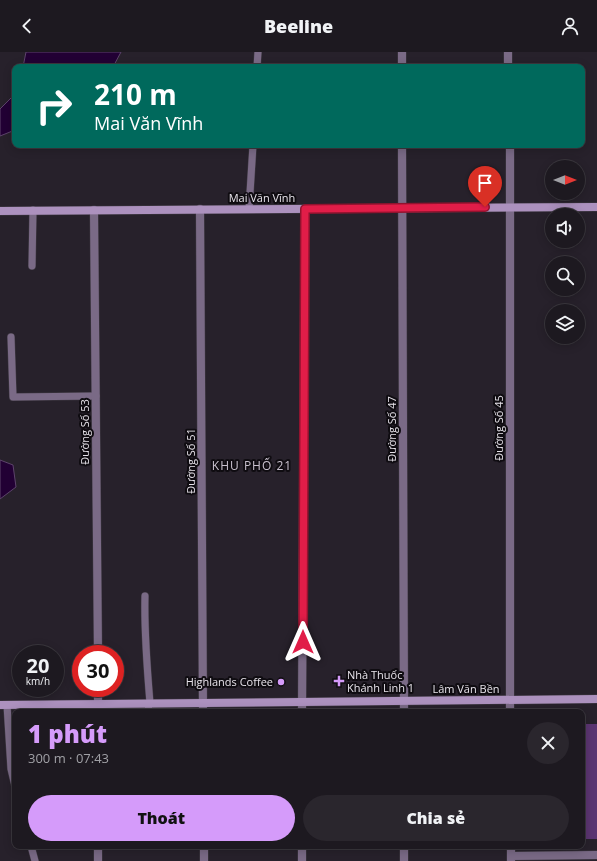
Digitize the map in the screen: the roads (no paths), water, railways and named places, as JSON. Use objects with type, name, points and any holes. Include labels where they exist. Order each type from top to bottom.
[{"type":"street","points":[[402,52],[402,64]]},
{"type":"street","points":[[508,52],[508,64]]},
{"type":"street","name":"Đường Số 47","points":[[402,148],[404,709]]},
{"type":"street","name":"Đường Số 45","points":[[510,148],[510,709]]},
{"type":"street","name":"Mai Văn Vĩnh","points":[[0,211],[597,207]]},
{"type":"street","name":"Đường Số 51","points":[[200,209],[203,709]]},
{"type":"street","points":[[302,709],[305,209]]},
{"type":"street","name":"Đường Số 53","points":[[94,210],[98,645]]},
{"type":"street","points":[[98,697],[98,708]]},
{"type":"street","name":"Lâm Văn Bền","points":[[4,705],[98,708],[149,703],[597,699]]},
{"type":"street","points":[[98,849],[98,861]]},
{"type":"street","points":[[204,849],[204,861]]},
{"type":"street","points":[[302,849],[302,861]]},
{"type":"street","points":[[404,849],[404,861]]},
{"type":"street","points":[[511,858],[597,855]]},
{"type":"lane","points":[[257,64],[258,52]]},
{"type":"lane","points":[[249,209],[253,148]]},
{"type":"lane","points":[[32,210],[32,266]]},
{"type":"lane","points":[[10,337],[13,397],[96,396]]},
{"type":"lane","points":[[145,596],[144,621],[147,637],[145,649],[148,709]]},
{"type":"lane","points":[[4,705],[10,769],[12,776]]},
{"type":"lane","points":[[32,849],[35,861]]},
{"type":"place","name":"Nhà Thuốc Khánh Linh 1","points":[[339,681]]},
{"type":"place","name":"Highlands Coffee","points":[[281,682]]},
{"type":"district","name":"KHU PHỐ 21","points":[[252,466]]}]
